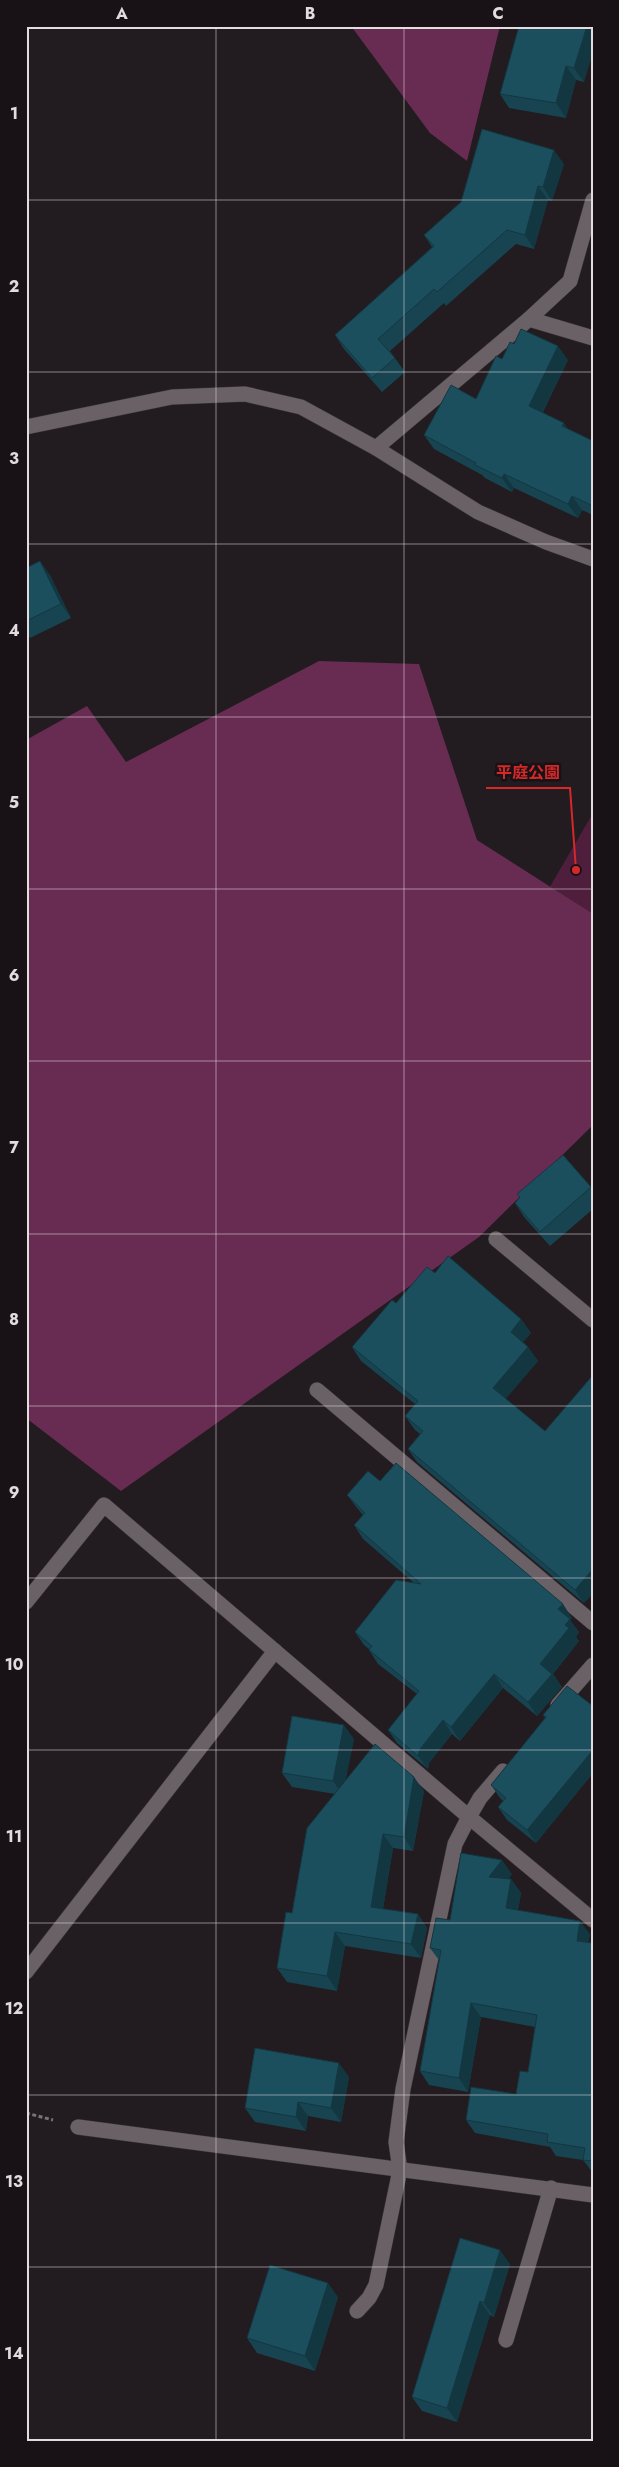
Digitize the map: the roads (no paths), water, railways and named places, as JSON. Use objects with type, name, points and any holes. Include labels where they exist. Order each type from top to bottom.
[{"type":"street","points":[[376,448],[529,320],[570,281],[593,200]]},
{"type":"street","points":[[529,320],[593,338]]},
{"type":"street","points":[[26,427],[172,398],[245,394],[301,407],[376,448],[478,512],[546,542],[593,559]]},
{"type":"street","points":[[496,1239],[593,1320]]},
{"type":"street","points":[[317,1390],[593,1623]]},
{"type":"street","points":[[26,1602],[104,1505],[469,1817],[593,1920]]},
{"type":"street","points":[[26,1972],[275,1651]]},
{"type":"street","points":[[549,1717],[593,1665]]},
{"type":"street","points":[[357,2310],[369,2298],[376,2285],[400,2170],[396,2142],[403,2089],[455,1844],[480,1798],[511,1761]]},
{"type":"street","points":[[78,2127],[593,2195]]},
{"type":"street","points":[[506,2340],[551,2188]]},
{"type":"place","name":"平庭公園","points":[[576,870]]}]
